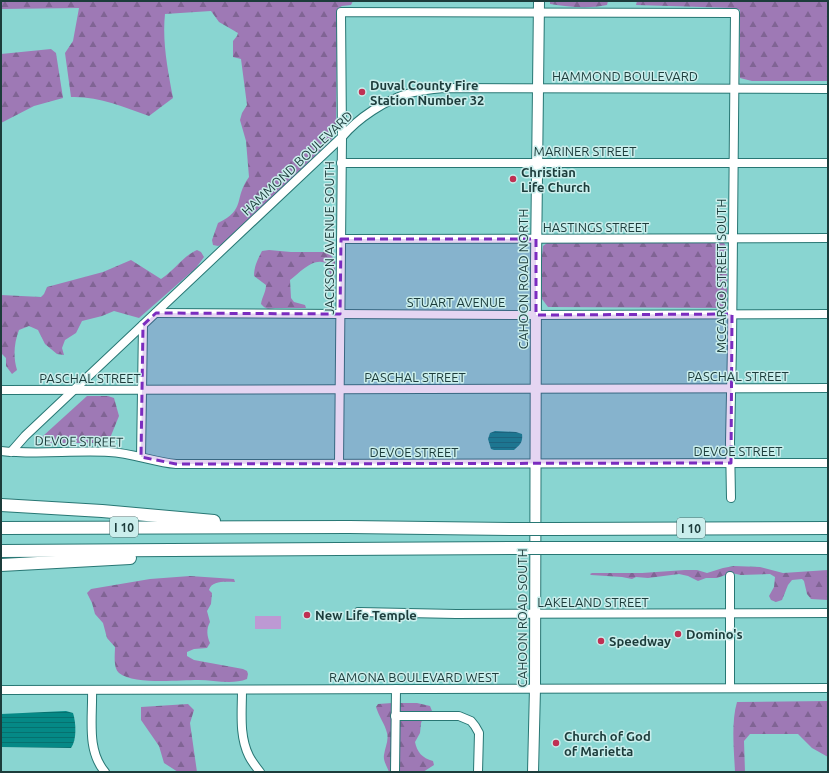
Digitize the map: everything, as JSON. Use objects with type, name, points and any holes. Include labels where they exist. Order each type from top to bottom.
[{"type":"highway","points":[[1,505],[208,520],[246,527]]},
{"type":"highway","name":"I 10","points":[[1,528],[828,528]]},
{"type":"highway","name":"I 10","points":[[1,551],[828,548]]},
{"type":"highway","points":[[1,565],[105,560],[237,550]]},
{"type":"main road","name":"CAHOON ROAD NORTH","points":[[536,389],[539,1]]},
{"type":"main road","points":[[536,389],[536,464]]},
{"type":"main road","name":"CAHOON ROAD SOUTH","points":[[533,772],[536,464]]},
{"type":"street","name":"JACKSON AVENUE SOUTH","points":[[339,464],[342,137],[341,12],[539,13]]},
{"type":"street","name":"MCCARGO STREET SOUTH","points":[[539,13],[735,13],[731,498]]},
{"type":"street","name":"HAMMOND BOULEVARD","points":[[11,452],[25,436],[350,128],[373,111],[401,96],[444,88],[828,88]]},
{"type":"street","name":"MARINER STREET","points":[[341,163],[828,163]]},
{"type":"street","name":"HASTINGS STREET","points":[[341,239],[828,238]]},
{"type":"street","name":"STUART AVENUE","points":[[156,313],[828,314]]},
{"type":"street","points":[[142,457],[143,325]]},
{"type":"street","name":"PASCHAL STREET","points":[[1,390],[828,388]]},
{"type":"street","name":"DEVOE STREET","points":[[1,451],[111,452],[130,454],[176,464],[828,463]]},
{"type":"street","points":[[730,576],[730,688]]},
{"type":"street","name":"LAKELAND STREET","points":[[358,612],[456,614],[828,614]]},
{"type":"street","name":"RAMONA BOULEVARD WEST","points":[[1,690],[828,688]]},
{"type":"street","points":[[395,772],[396,689]]},
{"type":"street","points":[[92,690],[92,741],[96,758],[105,772]]},
{"type":"street","points":[[242,690],[242,734],[250,758],[260,772]]},
{"type":"street","points":[[395,716],[459,716],[471,721],[479,733],[478,772]]},
{"type":"highlighted area","points":[[341,239],[536,239],[536,315],[732,314],[731,463],[176,464],[141,457],[143,325],[156,313],[340,314]]},
{"type":"green space","points":[[1,1],[353,1],[351,5],[342,6],[337,9],[336,130],[333,138],[226,243],[218,246],[213,245],[212,240],[218,223],[233,213],[244,185],[249,177],[246,141],[240,120],[247,105],[241,59],[233,57],[233,41],[238,33],[219,22],[211,11],[165,14],[164,35],[167,67],[173,98],[149,116],[101,100],[71,97],[65,53],[73,41],[79,8],[1,9]]},
{"type":"green space","points":[[550,1],[608,1],[607,5],[571,7],[550,4]]},
{"type":"green space","points":[[637,1],[828,1],[828,81],[752,81],[740,78],[740,10],[734,8],[636,5]]},
{"type":"green space","points":[[51,49],[56,53],[63,98],[34,106],[1,123],[1,54]]},
{"type":"green space","points":[[547,243],[724,243],[727,248],[727,303],[722,308],[548,307],[542,299],[542,255],[543,246]]},
{"type":"green space","points":[[197,250],[201,252],[204,257],[196,268],[139,318],[114,311],[82,321],[76,333],[65,340],[62,348],[64,355],[57,354],[45,344],[38,330],[29,326],[19,330],[17,335],[15,355],[17,370],[12,374],[6,366],[6,358],[1,353],[1,295],[41,297],[47,287],[103,272],[131,260],[161,279],[187,256]]},
{"type":"green space","points":[[269,250],[291,252],[329,252],[335,261],[335,276],[331,276],[329,265],[324,262],[309,265],[290,280],[291,298],[294,302],[305,305],[306,308],[268,309],[261,304],[266,285],[254,276],[254,272],[255,266],[262,251]]},
{"type":"green space","points":[[87,396],[108,396],[114,398],[119,416],[108,443],[46,443],[42,441],[43,436]]},
{"type":"green space","points":[[734,566],[760,567],[783,573],[828,570],[828,600],[811,599],[807,594],[804,581],[802,579],[792,580],[788,585],[782,600],[776,602],[771,600],[769,596],[774,587],[775,577],[770,574],[741,575],[731,573],[717,578],[706,578],[698,581],[688,576],[679,574],[648,578],[636,577],[632,579],[590,574],[685,570],[697,570],[707,573]]},
{"type":"green space","points":[[190,576],[234,579],[235,582],[216,583],[209,590],[212,593],[211,604],[207,611],[210,622],[207,632],[210,643],[207,648],[194,649],[187,652],[187,656],[194,660],[243,669],[247,671],[247,679],[235,682],[146,680],[126,677],[119,673],[115,664],[115,647],[107,638],[103,623],[95,614],[87,593],[91,589],[150,579]]},
{"type":"green space","points":[[828,701],[828,757],[812,748],[798,734],[750,734],[744,741],[745,772],[735,772],[733,727],[737,702]]},
{"type":"green space","points":[[417,703],[430,706],[432,711],[425,713],[421,723],[420,733],[415,742],[417,749],[421,754],[433,761],[434,765],[423,772],[389,772],[384,757],[387,733],[376,707],[378,704]]},
{"type":"green space","points":[[188,704],[194,710],[190,723],[197,772],[178,772],[164,763],[159,746],[141,720],[141,707]]},
{"type":"shaded area","points":[[255,616],[281,616],[281,629],[255,629]]},
{"type":"water","points":[[495,431],[516,432],[522,434],[521,441],[514,450],[491,449],[488,439],[490,433]]},
{"type":"water","points":[[66,711],[73,713],[75,721],[75,736],[71,748],[1,747],[1,714]]},
{"type":"place","name":"Duval County Fire Station Number 32","points":[[362,92]]},
{"type":"place","name":"Christian Life Church","points":[[513,179]]},
{"type":"place","name":"New Life Temple","points":[[307,615]]},
{"type":"place","name":"Domino's","points":[[678,634]]},
{"type":"place","name":"Speedway","points":[[601,641]]},
{"type":"place","name":"Church of God of Marietta","points":[[556,743]]}]
